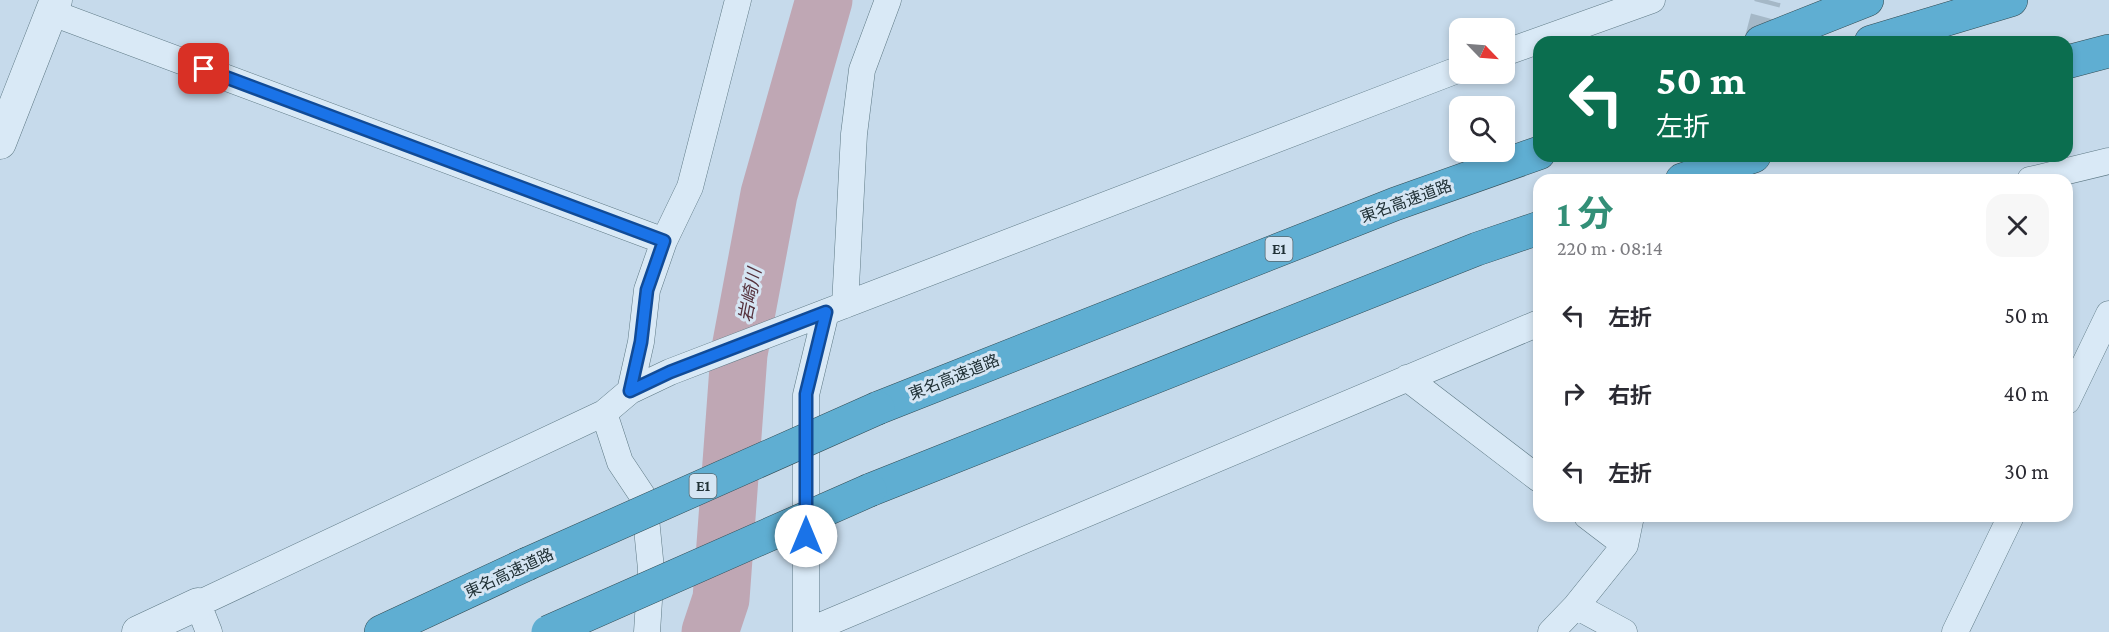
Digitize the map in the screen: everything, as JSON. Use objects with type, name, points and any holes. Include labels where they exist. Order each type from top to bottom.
[{"type":"highway","points":[[1776,36],[1867,0]]},
{"type":"highway","points":[[1890,36],[2011,0]]},
{"type":"highway","points":[[2073,60],[2109,51]]},
{"type":"highway","points":[[2073,71],[2109,65]]},
{"type":"highway","points":[[1515,141],[1533,133]]},
{"type":"highway","name":"東名高速道路","points":[[381,632],[527,564],[878,408],[1395,204],[1533,155]]},
{"type":"highway","points":[[1022,350],[1462,162]]},
{"type":"highway","points":[[1700,174],[1736,162]]},
{"type":"highway","points":[[548,632],[870,490],[1477,249],[1533,230]]},
{"type":"street","points":[[630,391],[641,342],[647,290],[664,241],[690,187],[738,0]]},
{"type":"street","points":[[888,0],[862,70],[826,313],[806,394],[806,632],[1533,326]]},
{"type":"street","points":[[1551,36],[1652,0]]},
{"type":"street","points":[[0,143],[53,6],[664,241]]},
{"type":"street","points":[[1515,49],[1533,43]]},
{"type":"street","points":[[138,632],[204,618],[604,413],[630,391],[670,372],[1449,73]]},
{"type":"street","points":[[2055,174],[2109,161]]},
{"type":"street","points":[[2073,389],[2109,314]]},
{"type":"street","points":[[1407,378],[1533,474]]},
{"type":"street","points":[[604,413],[620,462],[644,498],[651,569],[647,632]]},
{"type":"street","points":[[1595,522],[1625,545]]},
{"type":"street","points":[[1551,632],[1576,606],[1625,545],[1630,522]]},
{"type":"street","points":[[1955,632],[2008,522]]},
{"type":"street","points":[[1576,606],[1624,632]]},
{"type":"waterway","name":"岩崎川","points":[[710,632],[721,599],[739,354],[769,194],[824,0]]},
{"type":"tunnel","points":[[1759,36],[1768,0]]},
{"type":"route","points":[[204,69],[664,241],[647,290],[641,342],[630,391],[670,372],[806,322],[826,312],[806,394],[806,536]]}]
